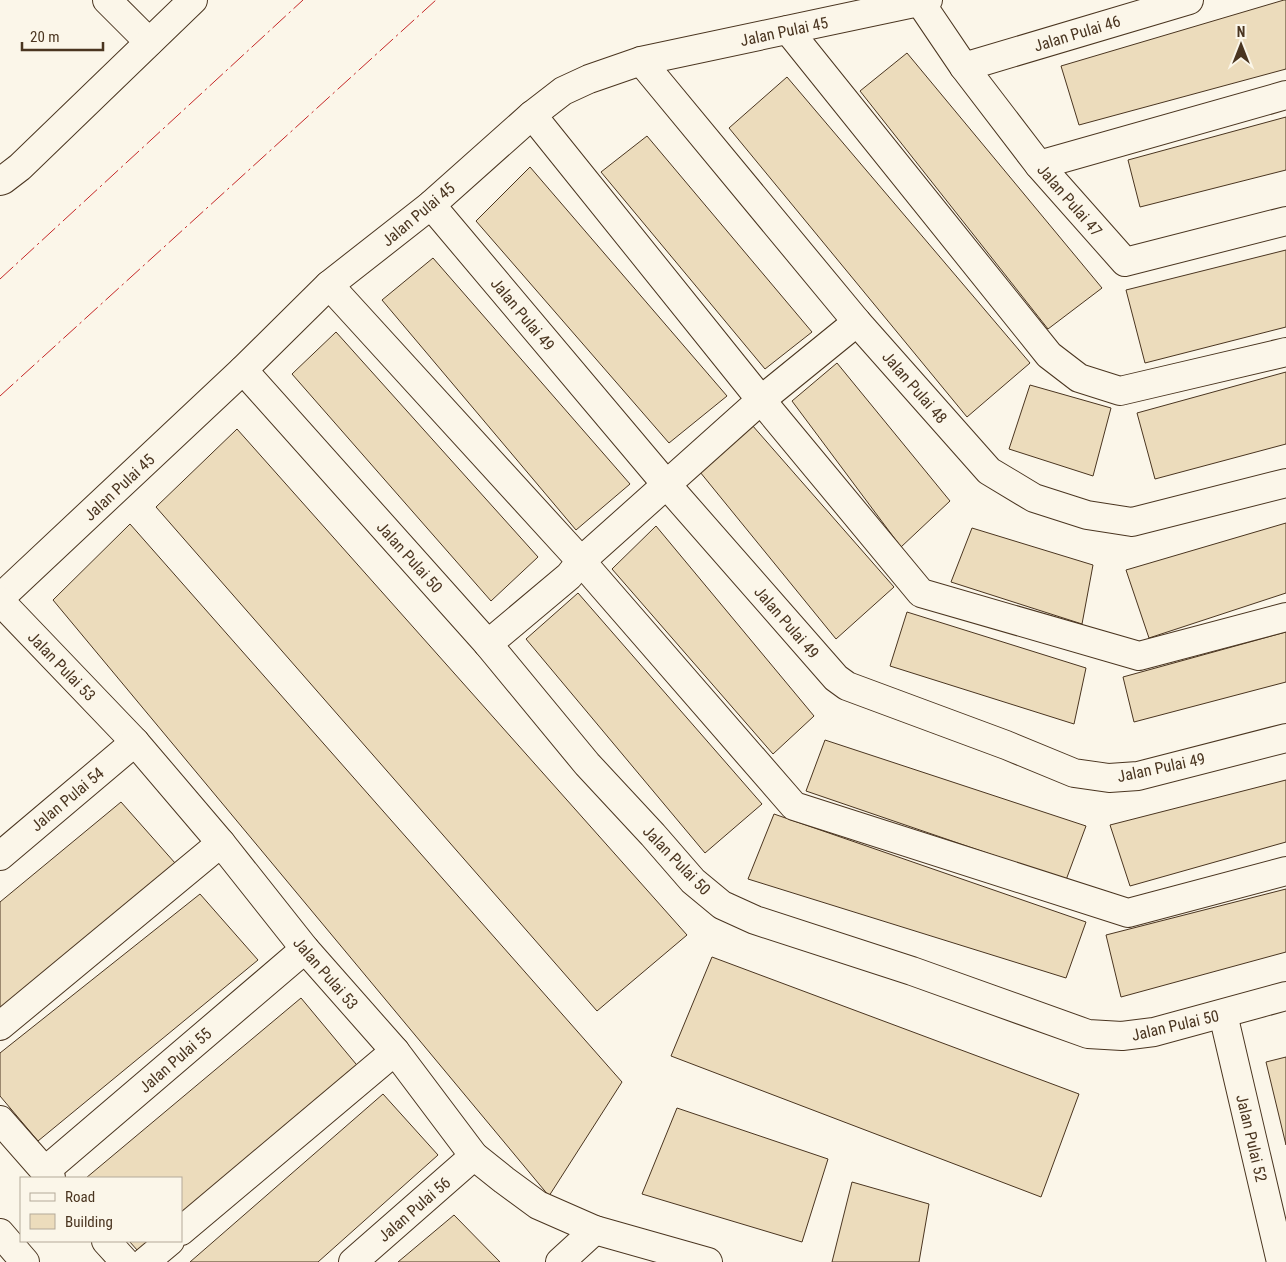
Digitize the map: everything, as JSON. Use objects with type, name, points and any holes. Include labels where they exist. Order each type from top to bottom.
[{"type":"street","points":[[107,0],[149,42]]},
{"type":"street","points":[[0,180],[3,180],[20,167],[193,0]]},
{"type":"street","name":"Jalan Pulai 46","points":[[964,67],[1189,0]]},
{"type":"street","name":"Jalan Pulai 47","points":[[924,1],[964,67],[1039,165],[1125,262],[1286,221]]},
{"type":"street","name":"Jalan Pulai 45","points":[[0,599],[243,370],[329,285],[431,205],[532,115],[563,91],[589,79],[641,62],[788,30],[883,5],[924,1]]},
{"type":"street","points":[[788,30],[1049,355],[1079,378],[1120,391],[1286,352]]},
{"type":"street","name":"Jalan Pulai 48","points":[[641,62],[857,322],[989,471],[1034,498],[1087,515],[1132,522],[1286,483]]},
{"type":"street","points":[[1039,165],[1286,95]]},
{"type":"street","points":[[532,115],[761,400],[921,593],[1139,656],[1286,617]]},
{"type":"street","name":"Jalan Pulai 49","points":[[431,205],[666,484],[836,678],[847,686],[1074,772],[1109,778],[1138,776],[1286,738]]},
{"type":"street","points":[[329,285],[581,561],[794,806],[1128,913],[1286,871]]},
{"type":"street","points":[[488,644],[569,576],[581,561],[761,400],[857,322]]},
{"type":"street","name":"Jalan Pulai 50","points":[[243,370],[488,644],[587,764],[693,881],[722,905],[755,920],[912,971],[1088,1034],[1122,1036],[1154,1032],[1286,996]]},
{"type":"street","name":"Jalan Pulai 53","points":[[0,599],[135,742],[221,844],[305,949],[395,1051],[474,1156],[538,1205],[595,1230],[708,1262]]},
{"type":"street","name":"Jalan Pulai 54","points":[[0,856],[135,742]]},
{"type":"street","points":[[0,1026],[221,844]]},
{"type":"street","name":"Jalan Pulai 55","points":[[48,1175],[305,949]]},
{"type":"street","name":"Jalan Pulai 52","points":[[1223,1014],[1281,1262]]},
{"type":"street","points":[[182,1230],[395,1051]]},
{"type":"street","points":[[0,1120],[48,1175]]},
{"type":"street","name":"Jalan Pulai 56","points":[[353,1262],[474,1156]]},
{"type":"street","points":[[560,1262],[595,1230]]},
{"type":"street","points":[[0,1234],[25,1262]]},
{"type":"street","points":[[107,1242],[125,1262]]},
{"type":"street","points":[[145,1262],[169,1242]]},
{"type":"building","points":[[1286,0],[1286,69],[1079,125],[1061,66]]},
{"type":"building","points":[[907,53],[1102,288],[1048,329],[860,91]]},
{"type":"building","points":[[787,77],[1030,363],[967,417],[729,128]]},
{"type":"building","points":[[1286,117],[1286,170],[1140,207],[1128,160]]},
{"type":"building","points":[[647,136],[812,332],[765,369],[601,172]]},
{"type":"building","points":[[530,167],[727,396],[669,443],[476,221]]},
{"type":"building","points":[[1286,250],[1286,327],[1145,363],[1126,290]]},
{"type":"building","points":[[433,258],[630,484],[576,530],[382,300]]},
{"type":"building","points":[[336,332],[538,557],[491,601],[292,374]]},
{"type":"building","points":[[837,363],[950,501],[901,547],[792,401]]},
{"type":"building","points":[[1286,372],[1286,444],[1155,479],[1137,413]]},
{"type":"building","points":[[1030,385],[1111,408],[1093,476],[1009,449]]},
{"type":"building","points":[[752,425],[894,587],[836,639],[700,472]]},
{"type":"building","points":[[237,429],[687,935],[597,1011],[156,507]]},
{"type":"building","points":[[1286,523],[1286,593],[1149,638],[1126,570]]},
{"type":"building","points":[[130,524],[622,1082],[549,1196],[53,600]]},
{"type":"building","points":[[656,526],[814,716],[773,754],[612,569]]},
{"type":"building","points":[[972,528],[1093,565],[1082,624],[951,582]]},
{"type":"building","points":[[578,593],[762,804],[705,853],[526,639]]},
{"type":"building","points":[[907,612],[1086,668],[1074,724],[890,666]]},
{"type":"building","points":[[1286,632],[1286,682],[1134,722],[1123,677]]},
{"type":"building","points":[[825,740],[1086,826],[1066,880],[806,791]]},
{"type":"building","points":[[1286,780],[1286,842],[1130,886],[1110,825]]},
{"type":"building","points":[[121,802],[175,863],[0,1010],[0,902]]},
{"type":"building","points":[[774,814],[1086,922],[1066,978],[748,879]]},
{"type":"building","points":[[1286,889],[1286,952],[1121,997],[1106,935]]},
{"type":"building","points":[[200,894],[258,960],[38,1141],[0,1096],[0,1053]]},
{"type":"building","points":[[712,957],[1079,1094],[1041,1197],[671,1056]]},
{"type":"building","points":[[301,998],[361,1070],[182,1214],[182,1177],[87,1177]]},
{"type":"building","points":[[1286,1057],[1286,1145],[1266,1062]]},
{"type":"building","points":[[383,1094],[438,1155],[318,1262],[190,1262]]},
{"type":"building","points":[[677,1108],[828,1159],[802,1242],[642,1194]]},
{"type":"building","points":[[852,1182],[929,1204],[919,1262],[832,1262]]},
{"type":"building","points":[[454,1215],[500,1262],[398,1262]]},
{"type":"building","points":[[130,1242],[149,1242],[138,1251]]},
{"type":"power","points":[[0,279],[303,0]]},
{"type":"power","points":[[0,396],[436,0]]}]
